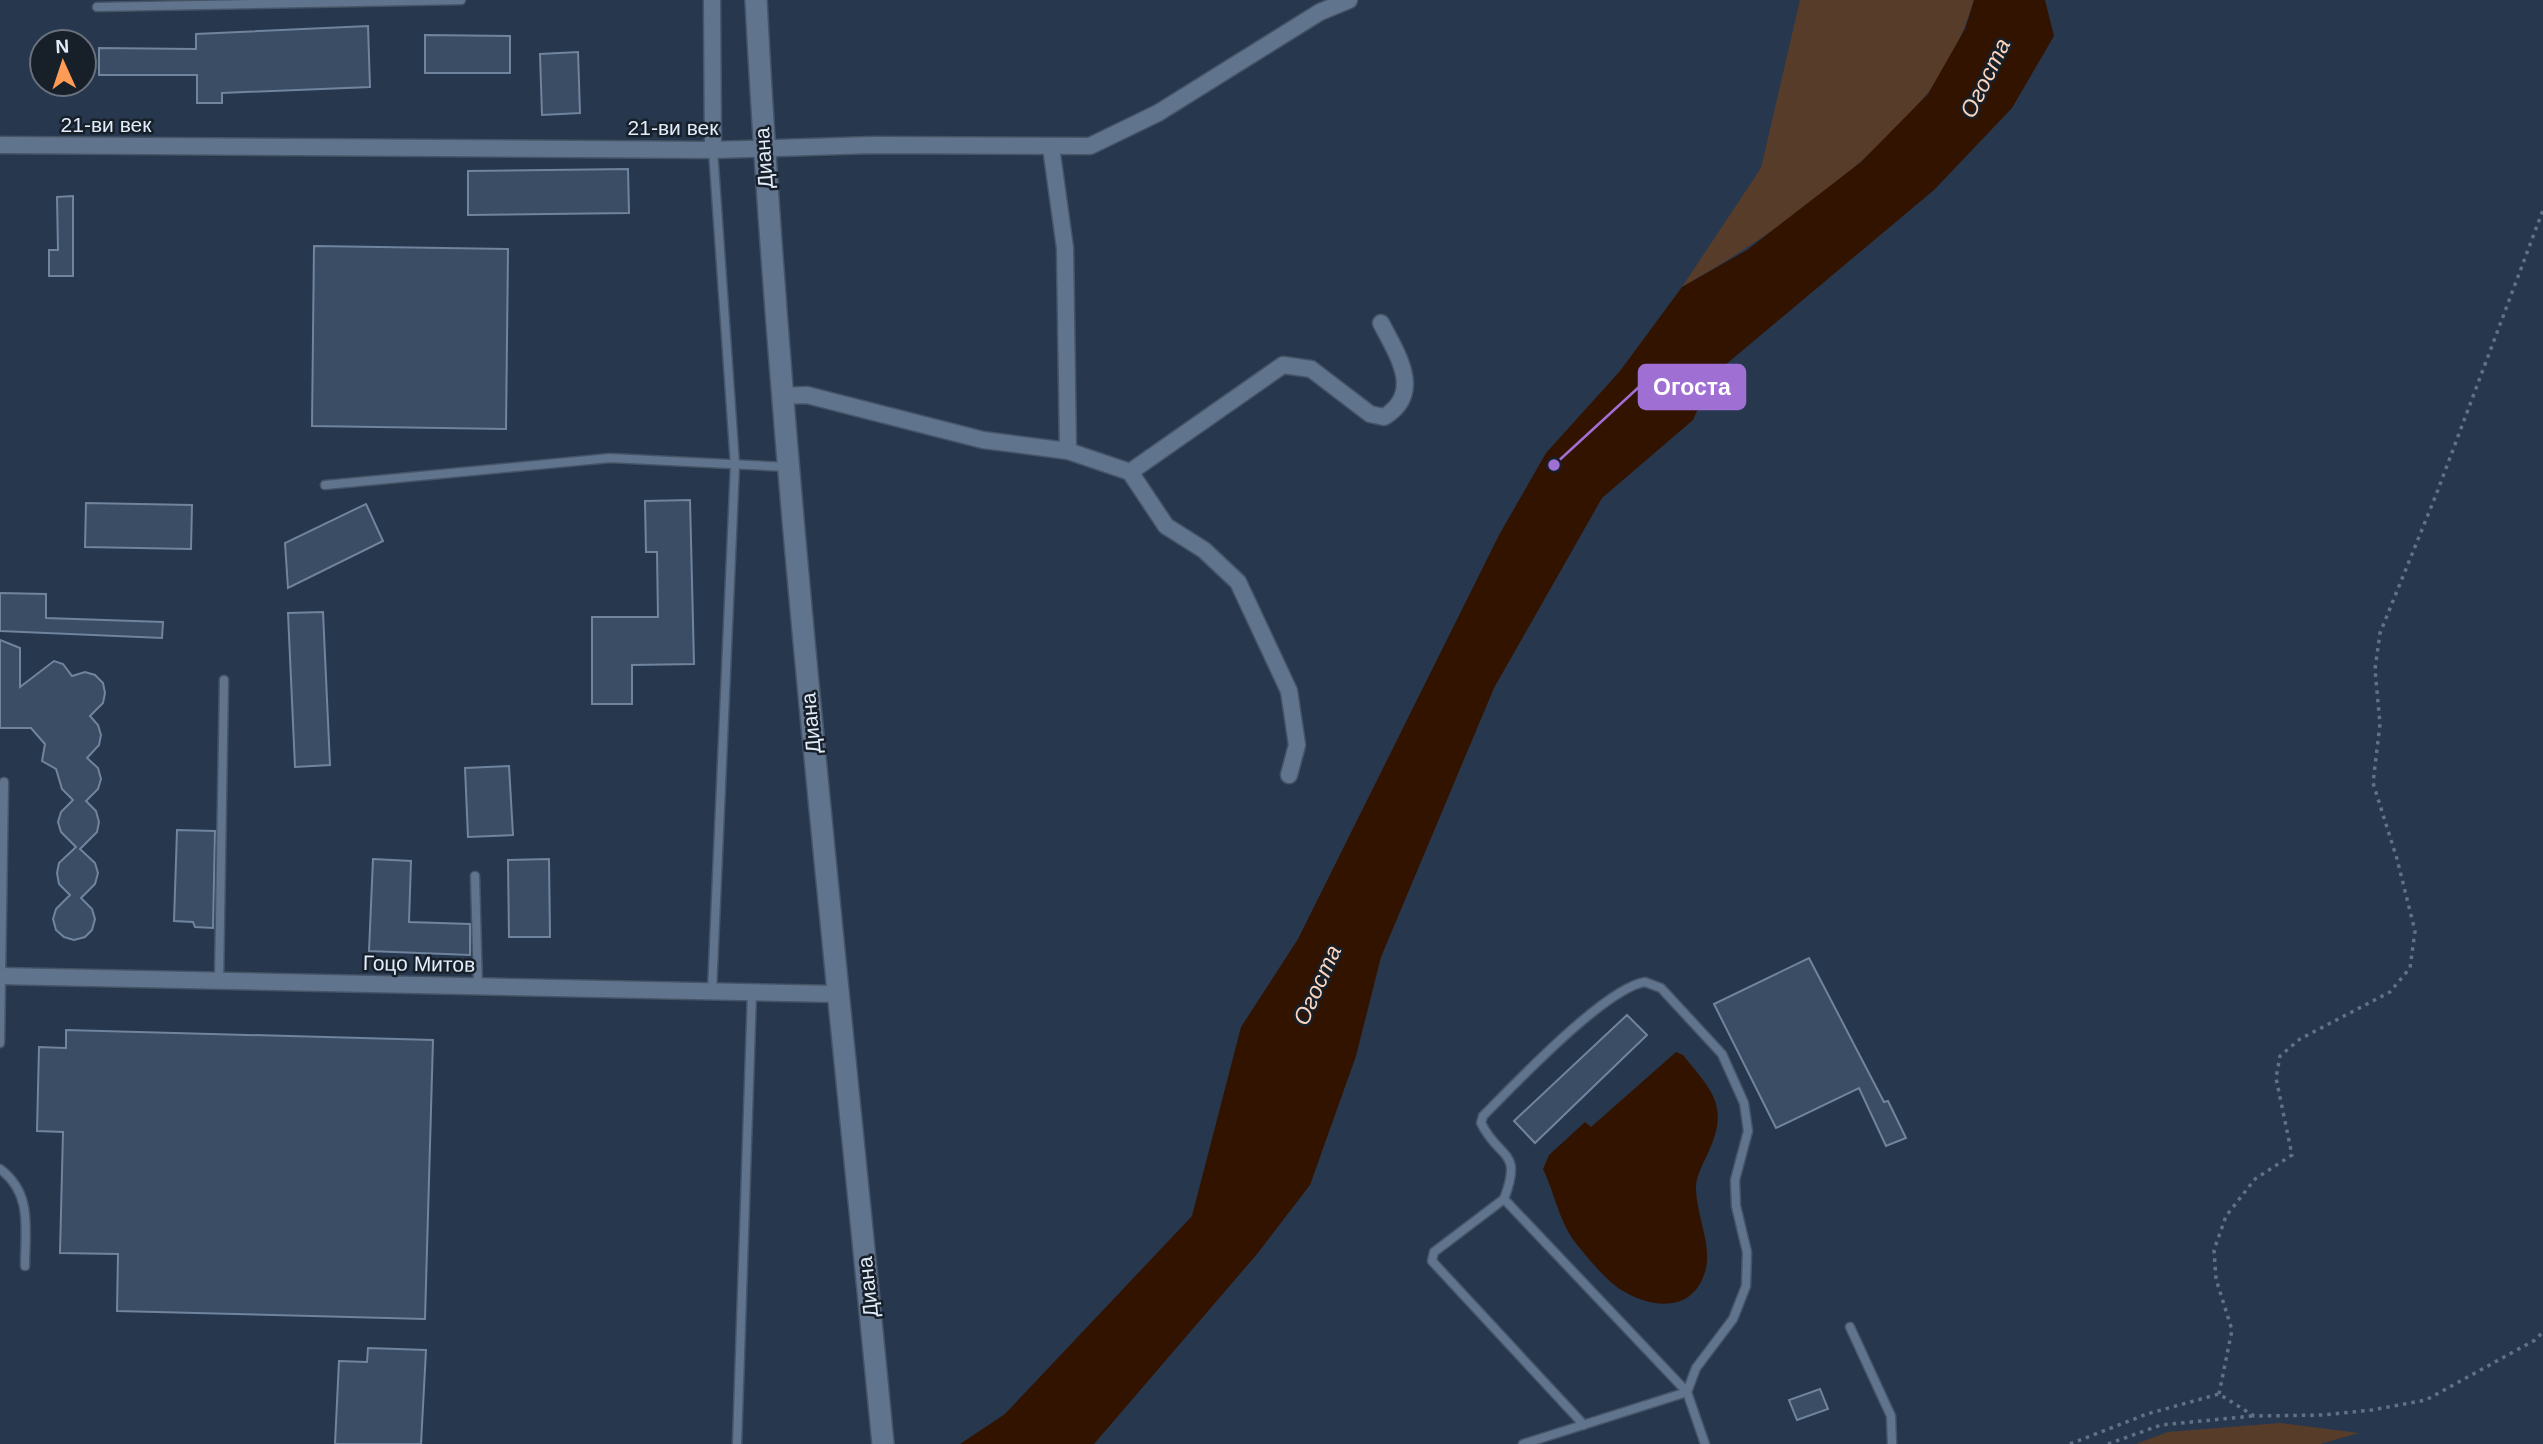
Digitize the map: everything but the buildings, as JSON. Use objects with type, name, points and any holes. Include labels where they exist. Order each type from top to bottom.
[{"type":"main road","name":"Диана","points":[[755,0],[781,396],[836,994],[883,1444]]},
{"type":"street","points":[[712,0],[713,150]]},
{"type":"street","name":"21-ви век","points":[[0,145],[713,150],[873,145],[1090,146],[1158,113],[1320,12],[1349,0]]},
{"type":"street","points":[[1052,147],[1065,248],[1068,451]]},
{"type":"street","points":[[1130,472],[1283,365],[1311,369],[1370,414],[1384,417],[1397,409],[1405,394],[1405,380],[1399,360],[1381,323]]},
{"type":"street","points":[[781,396],[807,395],[983,440],[1068,451],[1130,472],[1166,526],[1203,550],[1238,582],[1289,691],[1297,745],[1289,775]]},
{"type":"street","name":"Гоцо Митов","points":[[2,976],[836,994]]},
{"type":"lane","points":[[97,7],[461,0]]},
{"type":"lane","points":[[712,991],[735,465],[713,150]]},
{"type":"lane","points":[[324,485],[610,458],[788,467]]},
{"type":"lane","points":[[219,981],[224,680]]},
{"type":"lane","points":[[0,1043],[4,782]]},
{"type":"lane","points":[[475,876],[478,986]]},
{"type":"lane","points":[[1584,1425],[1432,1261],[1434,1252],[1504,1199],[1513,1174],[1511,1161],[1485,1130],[1483,1116],[1559,1040],[1625,989],[1645,982],[1661,988],[1722,1054],[1744,1103],[1748,1131],[1735,1180],[1736,1206],[1747,1252],[1746,1286],[1733,1319],[1696,1367],[1687,1392]]},
{"type":"lane","points":[[737,1444],[752,992]]},
{"type":"lane","points":[[0,1169],[16,1181],[25,1205],[25,1266]]},
{"type":"lane","points":[[1504,1199],[1687,1392],[1704,1444]]},
{"type":"lane","points":[[1850,1327],[1891,1416],[1892,1444]]},
{"type":"lane","points":[[1523,1444],[1687,1392]]},
{"type":"path","points":[[2219,1394],[2232,1330],[2216,1279],[2214,1250],[2226,1216],[2255,1179],[2292,1155],[2276,1078],[2280,1056],[2300,1039],[2390,992],[2410,968],[2414,931],[2397,859],[2373,783],[2380,723],[2375,669],[2379,633],[2437,495],[2543,211]]},
{"type":"path","points":[[2108,1444],[2161,1425],[2254,1416],[2323,1415],[2426,1400],[2543,1332]]},
{"type":"path","points":[[2070,1444],[2147,1414],[2219,1394],[2254,1416]]},
{"type":"shaded area","points":[[1800,0],[1974,0],[1960,37],[1941,74],[1900,124],[1812,202],[1748,247],[1682,287],[1761,168]]},
{"type":"shaded area","points":[[2280,1423],[2359,1433],[2320,1444],[2136,1444],[2168,1432]]},
{"type":"water","points":[[1974,0],[2045,0],[2054,36],[2012,108],[1934,190],[1712,376],[1693,420],[1602,498],[1494,688],[1381,957],[1356,1056],[1310,1185],[1257,1254],[1094,1444],[960,1444],[1005,1414],[1192,1216],[1241,1027],[1298,939],[1499,535],[1546,453],[1620,371],[1682,287],[1747,250],[1861,162],[1928,94],[1965,29]]},
{"type":"water","points":[[1676,1052],[1683,1055],[1709,1089],[1715,1100],[1717,1123],[1696,1184],[1706,1241],[1705,1272],[1691,1294],[1682,1300],[1659,1303],[1623,1291],[1593,1264],[1566,1228],[1543,1169],[1549,1155],[1585,1122],[1591,1127]]},
{"type":"place","name":"Огоста","points":[[1554,465]]}]
